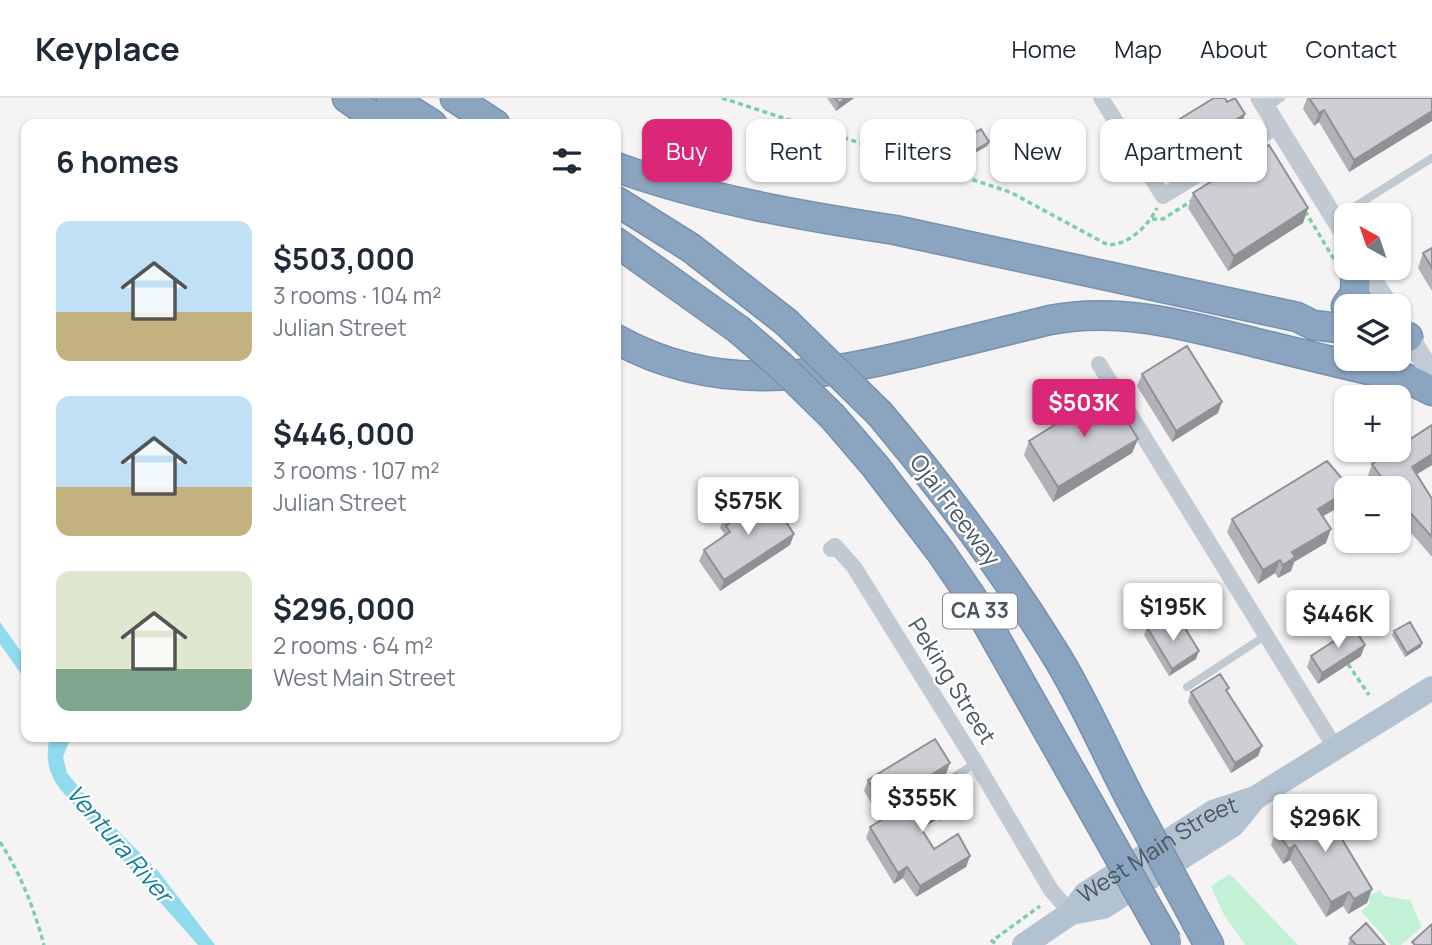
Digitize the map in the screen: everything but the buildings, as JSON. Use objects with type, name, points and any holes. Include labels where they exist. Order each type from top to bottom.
[{"type":"highway","points":[[347,98],[377,119]]},
{"type":"highway","points":[[391,98],[424,119]]},
{"type":"highway","points":[[455,98],[487,119]]},
{"type":"highway","points":[[621,169],[662,184],[838,221],[895,230],[1297,317],[1313,325],[1334,328]]},
{"type":"highway","name":"Ojai Freeway","points":[[621,204],[712,264],[786,322],[880,414],[936,481],[990,553],[1048,643],[1203,934]]},
{"type":"highway","name":"Ojai Freeway","points":[[621,246],[738,329],[833,417],[883,476],[975,602],[1168,943]]},
{"type":"highway","points":[[621,341],[657,359],[691,369],[752,377],[806,375],[869,364],[1050,320],[1104,314],[1170,321],[1408,379],[1432,391]]},
{"type":"highway","points":[[1297,317],[1334,315]]},
{"type":"highway","points":[[1318,358],[1334,356]]},
{"type":"main road","points":[[1411,345],[1432,374]]},
{"type":"main road","name":"West Main Street","points":[[1024,945],[1071,913],[1085,894],[1213,812],[1255,798],[1432,688]]},
{"type":"street","points":[[1101,98],[1163,197],[1277,126]]},
{"type":"street","points":[[1269,101],[1277,126],[1334,217]]},
{"type":"street","points":[[1099,364],[1336,748]]},
{"type":"street","name":"Peking Street","points":[[833,548],[853,567],[976,763],[1055,896],[1071,913]]},
{"type":"lane","points":[[1360,203],[1432,158]]},
{"type":"lane","points":[[1187,687],[1265,636]]},
{"type":"lane","points":[[943,784],[976,763]]},
{"type":"path","points":[[722,98],[1010,192],[1100,242],[1115,245],[1124,242],[1152,219],[1163,197]]},
{"type":"path","points":[[1152,219],[1163,219],[1198,197]]},
{"type":"path","points":[[1305,211],[1334,249]]},
{"type":"path","points":[[1348,664],[1369,695]]},
{"type":"path","points":[[0,842],[12,860],[30,899],[44,945]]},
{"type":"green space","points":[[1230,874],[1298,945],[1245,945],[1223,913],[1211,886]]},
{"type":"green space","points":[[1380,890],[1384,896],[1410,900],[1422,927],[1401,945],[1391,945],[1361,911],[1370,904],[1368,897]]},
{"type":"water","points":[[0,622],[21,652],[21,674],[0,644]]},
{"type":"water","name":"Ventura River","points":[[49,742],[69,742],[63,757],[67,773],[99,812],[158,871],[215,945],[198,945],[60,789],[53,777],[48,751]]}]
